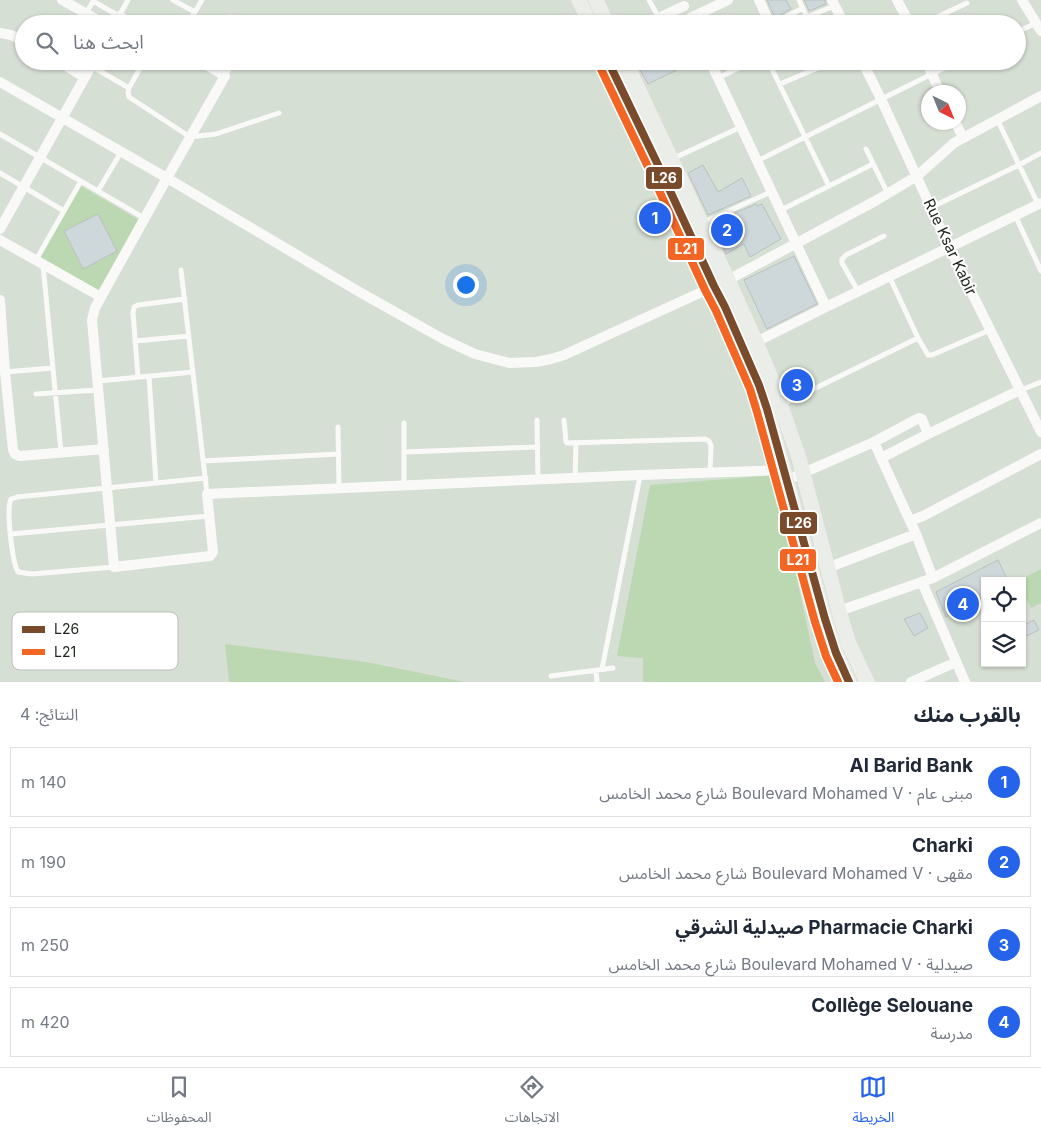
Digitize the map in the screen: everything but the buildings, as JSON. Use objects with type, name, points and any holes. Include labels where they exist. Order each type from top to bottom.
[{"type":"street","points":[[579,0],[586,15]]},
{"type":"street","points":[[596,0],[603,15]]},
{"type":"street","points":[[702,15],[728,0]]},
{"type":"street","points":[[758,0],[766,15]]},
{"type":"street","points":[[1022,0],[1038,27]]},
{"type":"street","points":[[66,1],[89,15]]},
{"type":"street","points":[[900,1],[906,15]]},
{"type":"street","points":[[664,15],[682,3],[688,15]]},
{"type":"street","points":[[834,3],[840,15]]},
{"type":"street","points":[[0,33],[15,37]]},
{"type":"street","points":[[73,70],[84,77]]},
{"type":"street","points":[[0,229],[88,70]]},
{"type":"street","points":[[216,70],[225,76],[144,218],[95,308],[92,320],[114,567],[210,556],[212,552],[208,516],[208,494],[640,475],[710,473],[804,474],[874,442],[919,418],[922,419],[928,434]]},
{"type":"street","points":[[612,70],[725,307],[759,385],[786,475],[825,620],[836,653],[849,682]]},
{"type":"street","points":[[629,70],[756,342],[800,458],[838,611],[849,644],[867,682]]},
{"type":"street","points":[[714,70],[826,307]]},
{"type":"street","name":"Rue Ksar Kabir","points":[[866,70],[949,247],[1041,432]]},
{"type":"street","points":[[929,70],[936,85]]},
{"type":"street","points":[[0,82],[356,290],[442,338],[475,354],[509,363],[536,362],[564,356],[728,280],[888,194],[917,176],[948,147],[963,137],[1041,96]]},
{"type":"street","points":[[959,130],[963,137]]},
{"type":"street","points":[[756,342],[1040,204]]},
{"type":"street","points":[[0,240],[101,297]]},
{"type":"street","points":[[0,300],[5,372],[13,450],[15,454],[20,456],[104,448]]},
{"type":"street","points":[[881,458],[1020,390]]},
{"type":"street","points":[[874,442],[916,534],[933,578]]},
{"type":"street","points":[[910,521],[1041,454]]},
{"type":"street","points":[[838,611],[933,578],[1041,523]]},
{"type":"street","points":[[827,568],[916,534]]},
{"type":"street","points":[[922,582],[966,682]]},
{"type":"street","points":[[911,682],[956,662]]},
{"type":"lane","points":[[86,13],[94,0],[110,15]]},
{"type":"lane","points":[[119,15],[128,0]]},
{"type":"lane","points":[[173,0],[195,12]]},
{"type":"lane","points":[[193,15],[202,0]]},
{"type":"lane","points":[[649,0],[657,15]]},
{"type":"lane","points":[[799,0],[806,15]]},
{"type":"lane","points":[[811,15],[834,3]]},
{"type":"lane","points":[[941,15],[967,3]]},
{"type":"lane","points":[[790,15],[804,8]]},
{"type":"lane","points":[[101,70],[129,88]]},
{"type":"lane","points":[[139,70],[129,88],[128,94],[132,99],[190,137],[216,134],[279,113]]},
{"type":"lane","points":[[225,76],[229,70]]},
{"type":"lane","points":[[718,79],[736,70]]},
{"type":"lane","points":[[773,70],[829,186]]},
{"type":"lane","points":[[780,84],[815,70]]},
{"type":"lane","points":[[757,161],[939,70]]},
{"type":"lane","points":[[997,118],[1040,204]]},
{"type":"lane","points":[[671,159],[741,127]]},
{"type":"lane","points":[[0,134],[144,218]]},
{"type":"lane","points":[[866,149],[888,194]]},
{"type":"lane","points":[[98,191],[121,152]]},
{"type":"lane","points":[[932,207],[1041,153]]},
{"type":"lane","points":[[780,210],[873,164]]},
{"type":"lane","points":[[0,173],[64,211]]},
{"type":"lane","points":[[61,452],[56,393],[40,262],[64,211],[81,181]]},
{"type":"lane","points":[[701,224],[772,192]]},
{"type":"lane","points":[[1015,216],[1041,271]]},
{"type":"lane","points":[[858,291],[842,263],[842,259],[846,255],[884,236]]},
{"type":"lane","points":[[1035,256],[1041,253]]},
{"type":"lane","points":[[181,270],[208,494]]},
{"type":"lane","points":[[889,276],[928,355],[930,356],[990,330]]},
{"type":"lane","points":[[138,377],[134,307],[136,305],[185,299]]},
{"type":"lane","points":[[135,341],[189,336]]},
{"type":"lane","points":[[780,405],[918,338]]},
{"type":"lane","points":[[5,372],[53,368]]},
{"type":"lane","points":[[36,394],[56,393],[138,377],[193,372]]},
{"type":"lane","points":[[149,376],[156,483]]},
{"type":"lane","points":[[1020,390],[1041,382]]},
{"type":"lane","points":[[537,420],[538,480]]},
{"type":"lane","points":[[564,420],[566,443],[705,439],[709,441],[710,445],[710,473]]},
{"type":"lane","points":[[404,423],[404,486]]},
{"type":"lane","points":[[338,426],[339,488]]},
{"type":"lane","points":[[575,478],[576,444]]},
{"type":"lane","points":[[404,452],[538,447]]},
{"type":"lane","points":[[204,461],[339,454]]},
{"type":"lane","points":[[602,669],[640,475]]},
{"type":"lane","points":[[114,567],[32,574],[18,572],[15,566],[11,534],[9,504],[11,499],[206,478]]},
{"type":"lane","points":[[11,534],[208,516]]},
{"type":"lane","points":[[551,676],[613,668]]},
{"type":"lane","points":[[596,670],[597,682]]},
{"type":"lane","points":[[568,674],[569,682]]},
{"type":"green space","points":[[81,186],[139,220],[98,291],[40,258]]},
{"type":"green space","points":[[775,475],[815,663],[825,682],[643,682],[643,658],[617,656],[650,485]]},
{"type":"green space","points":[[1041,569],[1041,603],[1031,608],[1026,599],[1026,577]]},
{"type":"green space","points":[[225,644],[366,662],[465,682],[229,682]]},
{"type":"transit line","name":"L21","points":[[601,70],[716,311],[750,389],[815,622],[826,656],[838,682]]},
{"type":"transit line","name":"L26","points":[[612,70],[725,307],[759,385],[825,619],[836,653],[849,682]]},
{"type":"place","name":"Al Barid Bank","points":[[655,218]]},
{"type":"place","name":"Charki","points":[[727,230]]},
{"type":"place","name":"Pharmacie Charki صيدلية الشرقي","points":[[797,385]]},
{"type":"place","name":"Collège Selouane","points":[[963,604]]}]
